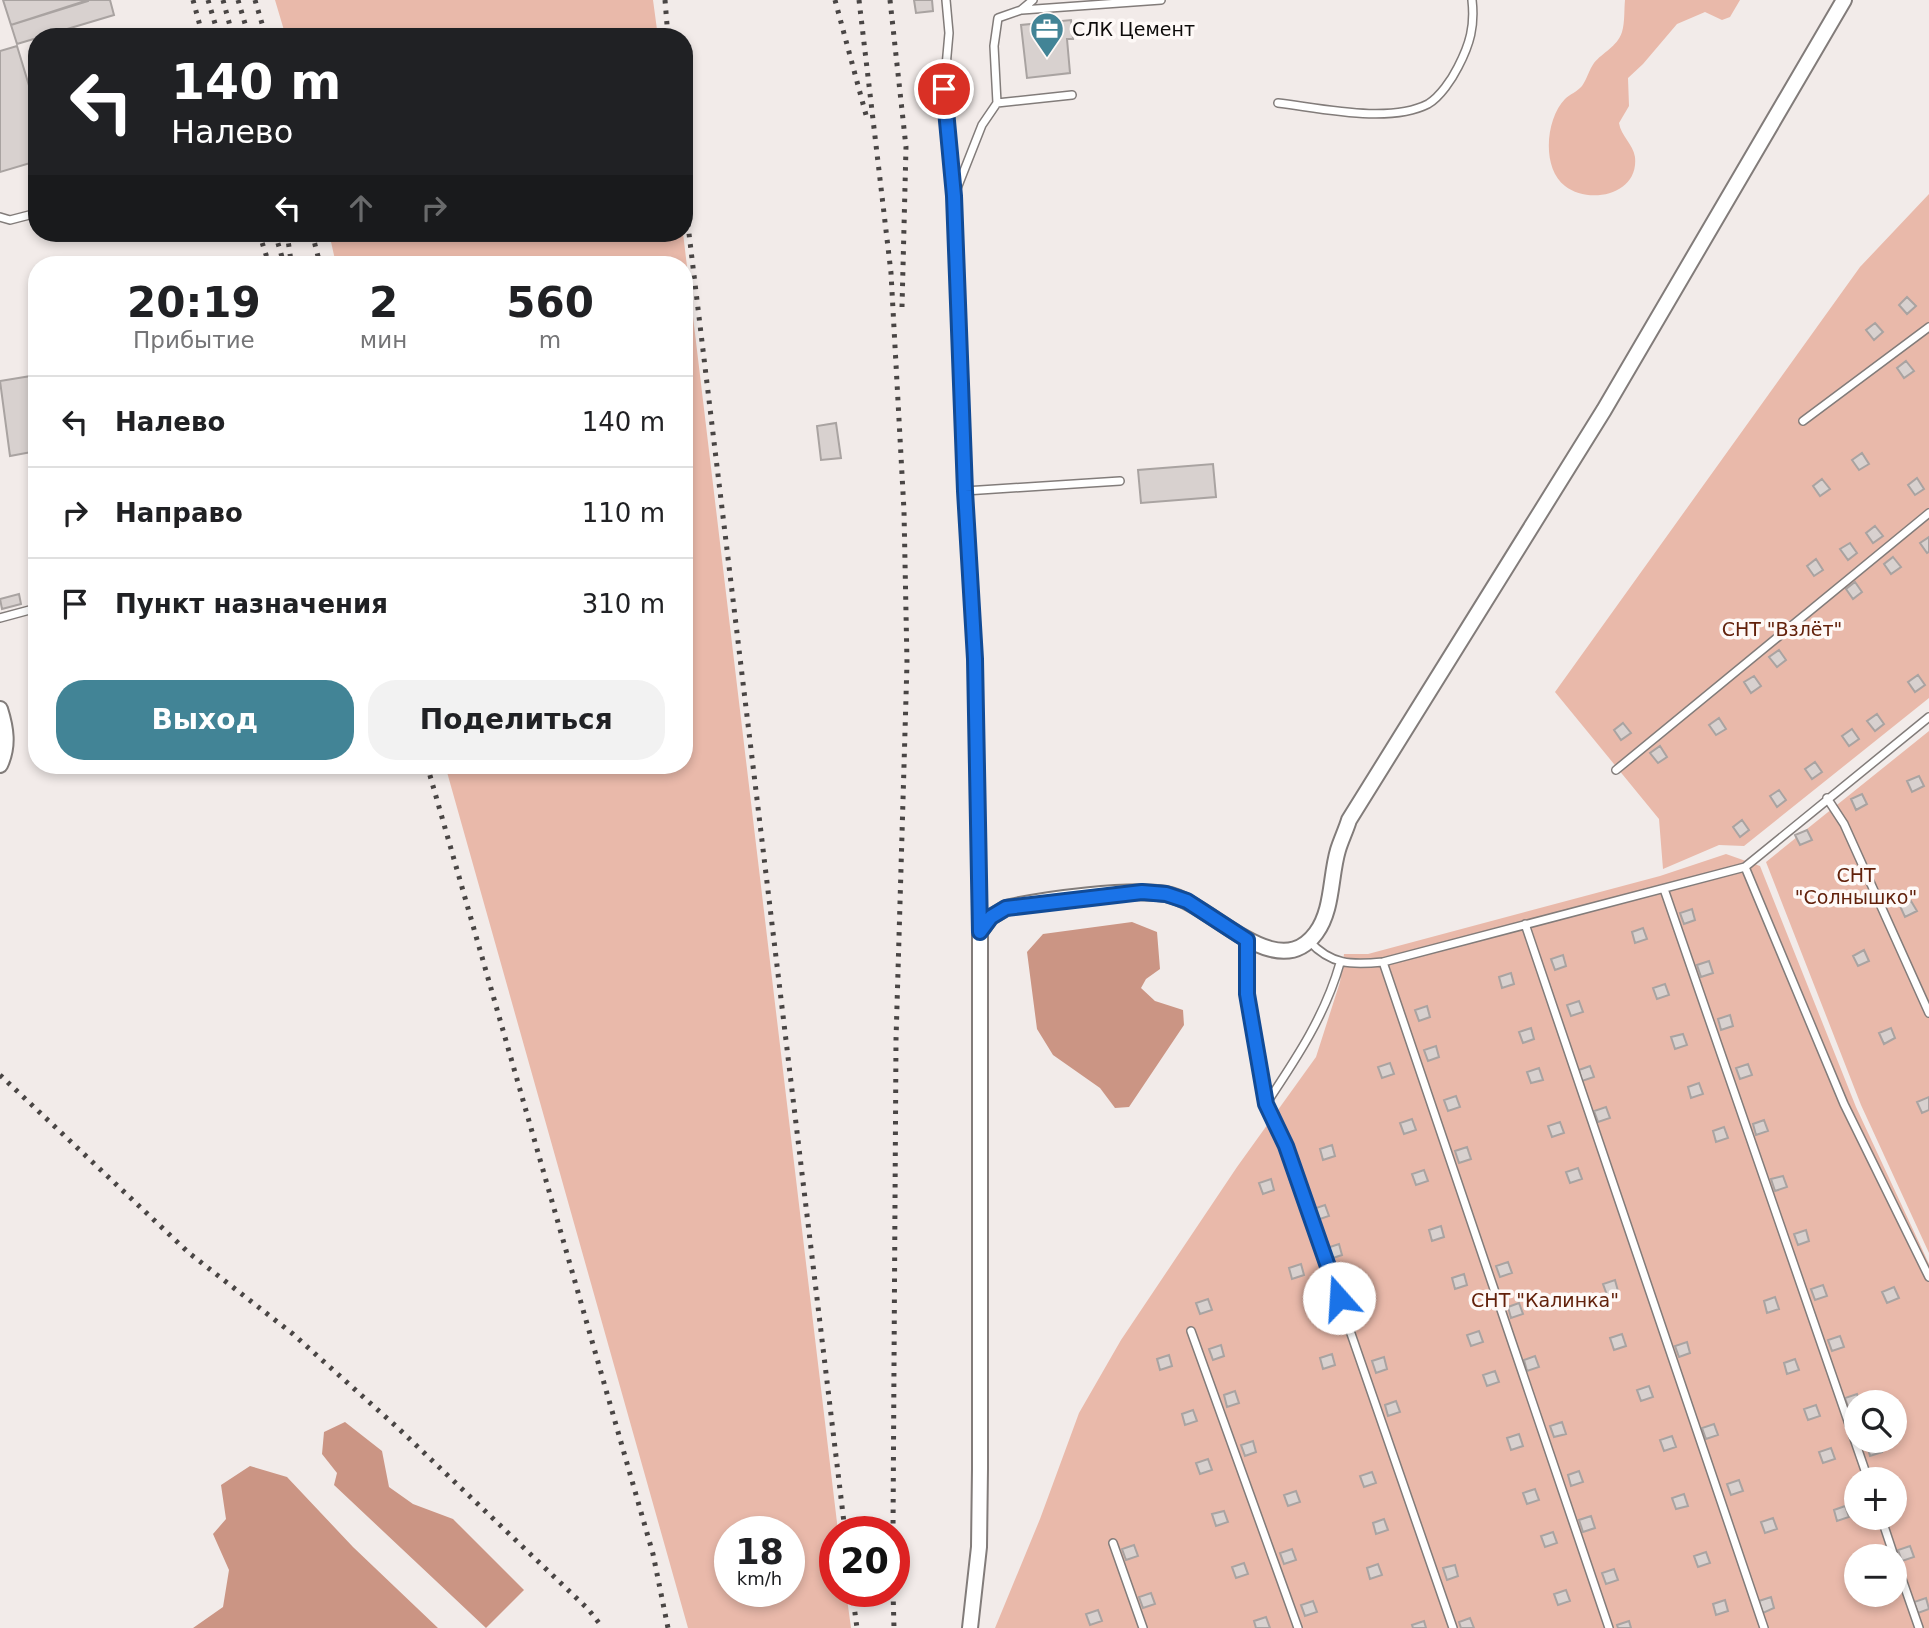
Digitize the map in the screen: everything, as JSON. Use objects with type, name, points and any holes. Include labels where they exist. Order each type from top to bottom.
[{"type":"street","points":[[970,1628],[979,1547],[981,1469],[980,932],[991,917],[1006,908],[1142,892],[1187,901],[1267,950],[1284,951],[1300,947],[1309,941],[1324,917],[1338,851],[1349,820],[1604,410],[1844,0]]},
{"type":"street","points":[[0,709],[6,732],[5,756],[0,765]]},
{"type":"lane","points":[[946,0],[949,33],[944,89],[954,196],[965,491],[975,659],[980,932]]},
{"type":"lane","points":[[1021,10],[1033,0]]},
{"type":"lane","points":[[954,196],[982,125],[997,103],[995,46],[998,18],[1021,10],[1161,0]]},
{"type":"lane","points":[[1278,103],[1368,113],[1399,111],[1428,104],[1452,79],[1470,44],[1474,17],[1472,0]]},
{"type":"lane","points":[[997,103],[1072,96]]},
{"type":"lane","points":[[0,217],[10,219],[28,215]]},
{"type":"lane","points":[[1803,421],[1929,327]]},
{"type":"lane","points":[[965,491],[1120,481]]},
{"type":"lane","points":[[1616,771],[1929,513]]},
{"type":"lane","points":[[0,618],[28,610]]},
{"type":"lane","points":[[1309,941],[1321,954],[1340,963],[1382,962],[1745,867],[1827,798],[1928,720]]},
{"type":"lane","points":[[1827,798],[1844,824],[1929,1013]]},
{"type":"lane","points":[[1745,867],[1844,1104],[1929,1278]]},
{"type":"lane","points":[[1664,889],[1864,1467]]},
{"type":"lane","points":[[1525,924],[1764,1628]]},
{"type":"lane","points":[[1247,940],[1247,994],[1266,1104],[1286,1146],[1453,1628]]},
{"type":"lane","points":[[1382,962],[1609,1628]]},
{"type":"lane","points":[[1266,1104],[1306,1044],[1331,995],[1340,963]]},
{"type":"lane","points":[[1191,1331],[1297,1628]]},
{"type":"lane","points":[[1113,1543],[1143,1628]]},
{"type":"lane","points":[[1907,1592],[1919,1628]]},
{"type":"green space","points":[[275,0],[653,0],[657,28],[283,28]]},
{"type":"green space","points":[[1625,0],[1740,0],[1730,17],[1722,20],[1705,12],[1677,24],[1628,78],[1629,106],[1619,123],[1634,152],[1634,170],[1621,188],[1610,193],[1587,195],[1575,192],[1557,178],[1549,156],[1550,130],[1565,99],[1582,86],[1594,63],[1620,37],[1624,24]]},
{"type":"green space","name":"СНТ \"Взлёт\"","points":[[1929,194],[1929,698],[1744,846],[1719,845],[1663,869],[1659,819],[1555,692],[1860,267]]},
{"type":"green space","points":[[331,242],[684,242],[686,256],[334,256]]},
{"type":"green space","points":[[693,317],[836,1516],[819,1516],[819,1607],[848,1607],[851,1628],[688,1628],[448,774],[693,774]]},
{"type":"green space","name":"СНТ \"Солнышко\"","points":[[1929,731],[1929,1253],[1861,1105],[1766,862]]},
{"type":"green space","name":"СНТ \"Калинка\"","points":[[1726,854],[1760,866],[1856,1107],[1929,1264],[1929,1628],[995,1628],[1040,1519],[1079,1413],[1121,1340],[1237,1167],[1316,1057],[1340,982],[1344,954],[1368,954],[1660,876]]},
{"type":"shaded area","points":[[1132,922],[1157,932],[1160,969],[1146,979],[1141,988],[1155,1001],[1183,1010],[1184,1025],[1129,1107],[1115,1108],[1100,1088],[1053,1055],[1037,1029],[1027,952],[1043,934]]},
{"type":"shaded area","points":[[345,1422],[382,1451],[389,1487],[413,1504],[453,1519],[524,1590],[486,1628],[334,1485],[337,1473],[322,1454],[324,1432]]},
{"type":"shaded area","points":[[250,1466],[287,1477],[353,1547],[438,1628],[193,1628],[223,1607],[229,1570],[213,1534],[226,1519],[221,1485]]},
{"type":"building","points":[[3,0],[88,0],[88,1],[11,25]]},
{"type":"building","points":[[88,0],[110,0],[114,15],[71,28],[28,28],[28,41],[17,44],[11,25]]},
{"type":"building","points":[[914,0],[932,0],[933,11],[916,13]]},
{"type":"building","points":[[1071,20],[1073,39],[1067,39],[1070,73],[1027,78],[1021,25]]},
{"type":"building","points":[[17,46],[28,82],[28,164],[0,172],[0,51]]},
{"type":"building","points":[[1907,297],[1916,306],[1907,314],[1899,305]]},
{"type":"building","points":[[1875,323],[1883,332],[1874,340],[1866,330]]},
{"type":"building","points":[[1906,361],[1914,371],[1904,378],[1897,368]]},
{"type":"building","points":[[28,376],[28,453],[10,456],[0,381]]},
{"type":"building","points":[[836,423],[841,458],[821,460],[817,426]]},
{"type":"building","points":[[1862,453],[1869,464],[1859,470],[1852,460]]},
{"type":"building","points":[[1213,464],[1216,497],[1141,503],[1138,470]]},
{"type":"building","points":[[1917,478],[1924,489],[1915,495],[1908,485]]},
{"type":"building","points":[[1822,479],[1830,489],[1820,496],[1813,486]]},
{"type":"building","points":[[1875,526],[1883,536],[1873,543],[1866,533]]},
{"type":"building","points":[[1929,537],[1929,552],[1927,553],[1920,543]]},
{"type":"building","points":[[1850,543],[1857,553],[1848,560],[1840,549]]},
{"type":"building","points":[[1893,557],[1901,567],[1891,574],[1884,564]]},
{"type":"building","points":[[1816,559],[1823,570],[1814,576],[1807,566]]},
{"type":"building","points":[[1855,582],[1862,592],[1853,599],[1846,589]]},
{"type":"building","points":[[19,594],[21,604],[2,609],[0,599]]},
{"type":"building","points":[[1779,650],[1786,660],[1777,667],[1769,657]]},
{"type":"building","points":[[1918,675],[1925,685],[1915,692],[1908,682]]},
{"type":"building","points":[[1754,676],[1761,686],[1751,693],[1744,682]]},
{"type":"building","points":[[1877,714],[1884,724],[1875,731],[1867,721]]},
{"type":"building","points":[[1719,718],[1726,729],[1716,735],[1709,725]]},
{"type":"building","points":[[1623,723],[1631,733],[1621,740],[1614,730]]},
{"type":"building","points":[[1852,729],[1859,739],[1849,746],[1842,736]]},
{"type":"building","points":[[1660,746],[1667,757],[1658,763],[1650,753]]},
{"type":"building","points":[[1815,762],[1822,772],[1812,779],[1805,769]]},
{"type":"building","points":[[1919,776],[1924,786],[1912,792],[1907,781]]},
{"type":"building","points":[[1779,790],[1786,800],[1777,807],[1770,796]]},
{"type":"building","points":[[1862,794],[1867,804],[1856,810],[1851,799]]},
{"type":"building","points":[[1742,820],[1749,830],[1740,837],[1733,827]]},
{"type":"building","points":[[1807,830],[1812,840],[1800,845],[1795,835]]},
{"type":"building","points":[[1911,901],[1917,911],[1905,917],[1900,906]]},
{"type":"building","points":[[1692,909],[1695,920],[1684,924],[1680,913]]},
{"type":"building","points":[[1643,928],[1647,939],[1635,943],[1632,932]]},
{"type":"building","points":[[1864,950],[1869,961],[1858,966],[1853,956]]},
{"type":"building","points":[[1563,955],[1566,966],[1555,970],[1551,959]]},
{"type":"building","points":[[1709,961],[1713,973],[1701,977],[1697,965]]},
{"type":"building","points":[[1511,973],[1514,984],[1502,988],[1499,977]]},
{"type":"building","points":[[1665,984],[1669,995],[1657,999],[1653,988]]},
{"type":"building","points":[[1579,1001],[1583,1012],[1571,1016],[1567,1005]]},
{"type":"building","points":[[1427,1006],[1430,1017],[1419,1021],[1415,1010]]},
{"type":"building","points":[[1730,1015],[1733,1026],[1721,1030],[1718,1019]]},
{"type":"building","points":[[1531,1028],[1534,1039],[1523,1043],[1519,1032]]},
{"type":"building","points":[[1891,1028],[1895,1038],[1884,1044],[1879,1033]]},
{"type":"building","points":[[1683,1034],[1687,1045],[1675,1049],[1671,1037]]},
{"type":"building","points":[[1436,1046],[1439,1057],[1428,1061],[1424,1050]]},
{"type":"building","points":[[1390,1063],[1394,1074],[1382,1078],[1378,1067]]},
{"type":"building","points":[[1748,1064],[1752,1075],[1740,1079],[1736,1068]]},
{"type":"building","points":[[1590,1066],[1594,1077],[1582,1081],[1579,1070]]},
{"type":"building","points":[[1539,1068],[1543,1080],[1531,1083],[1527,1072]]},
{"type":"building","points":[[1699,1083],[1703,1094],[1691,1098],[1688,1087]]},
{"type":"building","points":[[1456,1096],[1460,1107],[1448,1111],[1444,1100]]},
{"type":"building","points":[[1929,1097],[1929,1110],[1922,1113],[1917,1102]]},
{"type":"building","points":[[1606,1107],[1610,1118],[1598,1122],[1594,1111]]},
{"type":"building","points":[[1412,1119],[1416,1130],[1404,1134],[1400,1123]]},
{"type":"building","points":[[1764,1120],[1768,1131],[1756,1135],[1753,1124]]},
{"type":"building","points":[[1560,1122],[1564,1133],[1552,1137],[1548,1126]]},
{"type":"building","points":[[1724,1127],[1728,1138],[1716,1142],[1713,1131]]},
{"type":"building","points":[[1332,1145],[1335,1156],[1323,1160],[1320,1149]]},
{"type":"building","points":[[1467,1147],[1471,1159],[1459,1163],[1455,1151]]},
{"type":"building","points":[[1578,1168],[1582,1179],[1570,1183],[1566,1172]]},
{"type":"building","points":[[1424,1170],[1428,1181],[1416,1185],[1412,1174]]},
{"type":"building","points":[[1783,1176],[1787,1187],[1775,1191],[1771,1179]]},
{"type":"building","points":[[1271,1179],[1274,1190],[1263,1194],[1259,1183]]},
{"type":"building","points":[[1325,1205],[1329,1216],[1317,1220],[1313,1209]]},
{"type":"building","points":[[1441,1226],[1444,1237],[1432,1241],[1429,1230]]},
{"type":"building","points":[[1806,1230],[1809,1241],[1798,1245],[1794,1234]]},
{"type":"building","points":[[1339,1244],[1342,1255],[1330,1259],[1327,1248]]},
{"type":"building","points":[[1508,1262],[1512,1273],[1500,1277],[1496,1266]]},
{"type":"building","points":[[1301,1264],[1304,1275],[1292,1279],[1289,1268]]},
{"type":"building","points":[[1464,1274],[1467,1285],[1455,1289],[1452,1278]]},
{"type":"building","points":[[1615,1280],[1618,1291],[1607,1295],[1603,1284]]},
{"type":"building","points":[[1823,1285],[1827,1296],[1815,1300],[1811,1289]]},
{"type":"building","points":[[1894,1287],[1899,1298],[1887,1303],[1882,1292]]},
{"type":"building","points":[[1362,1296],[1366,1307],[1354,1311],[1351,1299]]},
{"type":"building","points":[[1775,1297],[1779,1309],[1767,1313],[1764,1301]]},
{"type":"building","points":[[1208,1299],[1212,1310],[1200,1314],[1196,1303]]},
{"type":"building","points":[[1519,1303],[1523,1314],[1511,1318],[1508,1307]]},
{"type":"building","points":[[1479,1331],[1483,1342],[1471,1346],[1467,1335]]},
{"type":"building","points":[[1622,1334],[1626,1346],[1614,1350],[1610,1338]]},
{"type":"building","points":[[1840,1336],[1844,1347],[1832,1351],[1828,1340]]},
{"type":"building","points":[[1687,1342],[1690,1353],[1679,1357],[1675,1346]]},
{"type":"building","points":[[1221,1345],[1224,1356],[1213,1360],[1209,1349]]},
{"type":"building","points":[[1332,1354],[1335,1365],[1323,1369],[1320,1358]]},
{"type":"building","points":[[1169,1355],[1172,1366],[1160,1370],[1157,1359]]},
{"type":"building","points":[[1535,1356],[1539,1367],[1527,1371],[1524,1360]]},
{"type":"building","points":[[1384,1357],[1387,1369],[1376,1373],[1372,1361]]},
{"type":"building","points":[[1795,1359],[1799,1370],[1787,1374],[1784,1363]]},
{"type":"building","points":[[1495,1371],[1499,1382],[1487,1386],[1483,1375]]},
{"type":"building","points":[[1649,1386],[1653,1397],[1641,1401],[1637,1390]]},
{"type":"building","points":[[1235,1391],[1239,1403],[1227,1407],[1224,1395]]},
{"type":"building","points":[[1396,1401],[1400,1412],[1388,1416],[1385,1405]]},
{"type":"building","points":[[1816,1405],[1820,1416],[1808,1420],[1804,1409]]},
{"type":"building","points":[[1193,1410],[1197,1421],[1185,1425],[1182,1414]]},
{"type":"building","points":[[1562,1422],[1566,1434],[1554,1437],[1550,1426]]},
{"type":"building","points":[[1714,1424],[1718,1435],[1706,1439],[1702,1428]]},
{"type":"building","points":[[1519,1434],[1523,1446],[1511,1450],[1507,1438]]},
{"type":"building","points":[[1672,1436],[1676,1447],[1664,1451],[1660,1440]]},
{"type":"building","points":[[1253,1441],[1256,1452],[1245,1456],[1241,1445]]},
{"type":"building","points":[[1831,1448],[1835,1459],[1823,1463],[1819,1452]]},
{"type":"building","points":[[1208,1459],[1212,1470],[1200,1474],[1196,1463]]},
{"type":"building","points":[[1579,1471],[1583,1482],[1571,1486],[1568,1475]]},
{"type":"building","points":[[1372,1472],[1376,1483],[1364,1487],[1360,1476]]},
{"type":"building","points":[[1739,1480],[1743,1491],[1731,1495],[1727,1484]]},
{"type":"building","points":[[1535,1489],[1539,1500],[1527,1504],[1523,1493]]},
{"type":"building","points":[[1296,1491],[1300,1502],[1288,1506],[1284,1495]]},
{"type":"building","points":[[1684,1494],[1688,1506],[1676,1509],[1672,1498]]},
{"type":"building","points":[[1844,1506],[1844,1519],[1837,1521],[1834,1510]]},
{"type":"building","points":[[1224,1511],[1228,1522],[1216,1526],[1212,1514]]},
{"type":"building","points":[[1591,1516],[1595,1528],[1583,1532],[1579,1520]]},
{"type":"building","points":[[1773,1518],[1777,1529],[1765,1533],[1761,1522]]},
{"type":"building","points":[[1384,1519],[1388,1530],[1376,1534],[1373,1523]]},
{"type":"building","points":[[1553,1532],[1557,1543],[1545,1547],[1541,1536]]},
{"type":"building","points":[[1134,1545],[1138,1556],[1126,1560],[1122,1549]]},
{"type":"building","points":[[1910,1546],[1914,1557],[1907,1559],[1907,1547]]},
{"type":"building","points":[[1292,1549],[1296,1560],[1284,1564],[1280,1553]]},
{"type":"building","points":[[1706,1552],[1710,1563],[1698,1567],[1694,1556]]},
{"type":"building","points":[[1244,1563],[1248,1574],[1236,1578],[1232,1567]]},
{"type":"building","points":[[1378,1564],[1382,1575],[1370,1579],[1367,1568]]},
{"type":"building","points":[[1455,1565],[1458,1576],[1447,1580],[1443,1568]]},
{"type":"building","points":[[1614,1569],[1618,1580],[1606,1584],[1602,1573]]},
{"type":"building","points":[[1566,1590],[1570,1601],[1558,1605],[1554,1594]]},
{"type":"building","points":[[1151,1593],[1155,1604],[1143,1608],[1139,1597]]},
{"type":"building","points":[[1771,1597],[1774,1608],[1763,1613],[1759,1601]]},
{"type":"building","points":[[1926,1598],[1929,1609],[1918,1613],[1914,1602]]},
{"type":"building","points":[[1725,1600],[1728,1611],[1716,1615],[1713,1604]]},
{"type":"building","points":[[1313,1601],[1317,1612],[1305,1616],[1301,1605]]},
{"type":"building","points":[[1098,1610],[1102,1621],[1090,1625],[1086,1614]]},
{"type":"building","points":[[1266,1617],[1270,1628],[1256,1628],[1254,1621]]},
{"type":"building","points":[[1470,1618],[1474,1628],[1461,1628],[1459,1622]]},
{"type":"building","points":[[1424,1621],[1426,1628],[1413,1628],[1412,1625]]},
{"type":"building","points":[[1629,1621],[1631,1628],[1618,1628],[1617,1625]]},
{"type":"railway","points":[[193,0],[201,28]]},
{"type":"railway","points":[[208,0],[216,28]]},
{"type":"railway","points":[[223,0],[231,28]]},
{"type":"railway","points":[[238,0],[246,28]]},
{"type":"railway","points":[[255,0],[263,28]]},
{"type":"railway","points":[[665,0],[667,28]]},
{"type":"railway","points":[[835,0],[866,115]]},
{"type":"railway","points":[[859,0],[891,273],[904,511],[907,663],[896,1040],[893,1516]]},
{"type":"railway","points":[[890,0],[906,147],[902,307]]},
{"type":"railway","points":[[262,242],[266,256]]},
{"type":"railway","points":[[278,242],[282,256]]},
{"type":"railway","points":[[288,242],[290,256]]},
{"type":"railway","points":[[314,242],[318,256]]},
{"type":"railway","points":[[690,242],[692,256]]},
{"type":"railway","points":[[693,267],[843,1516]]},
{"type":"railway","points":[[430,774],[653,1554],[668,1628]]},
{"type":"railway","points":[[0,1075],[189,1253],[293,1334],[398,1428],[588,1609],[603,1628]]},
{"type":"railway","points":[[854,1607],[857,1628]]},
{"type":"railway","points":[[893,1607],[894,1628]]},
{"type":"place","name":"СЛК Цемент","points":[[1047,59]]},
{"type":"route","points":[[944,89],[954,196],[965,491],[975,659],[980,932],[991,917],[1006,908],[1028,903],[1142,892],[1166,894],[1187,901],[1222,921],[1247,940],[1247,994],[1257,1066],[1266,1104],[1286,1146],[1339,1298]]}]
